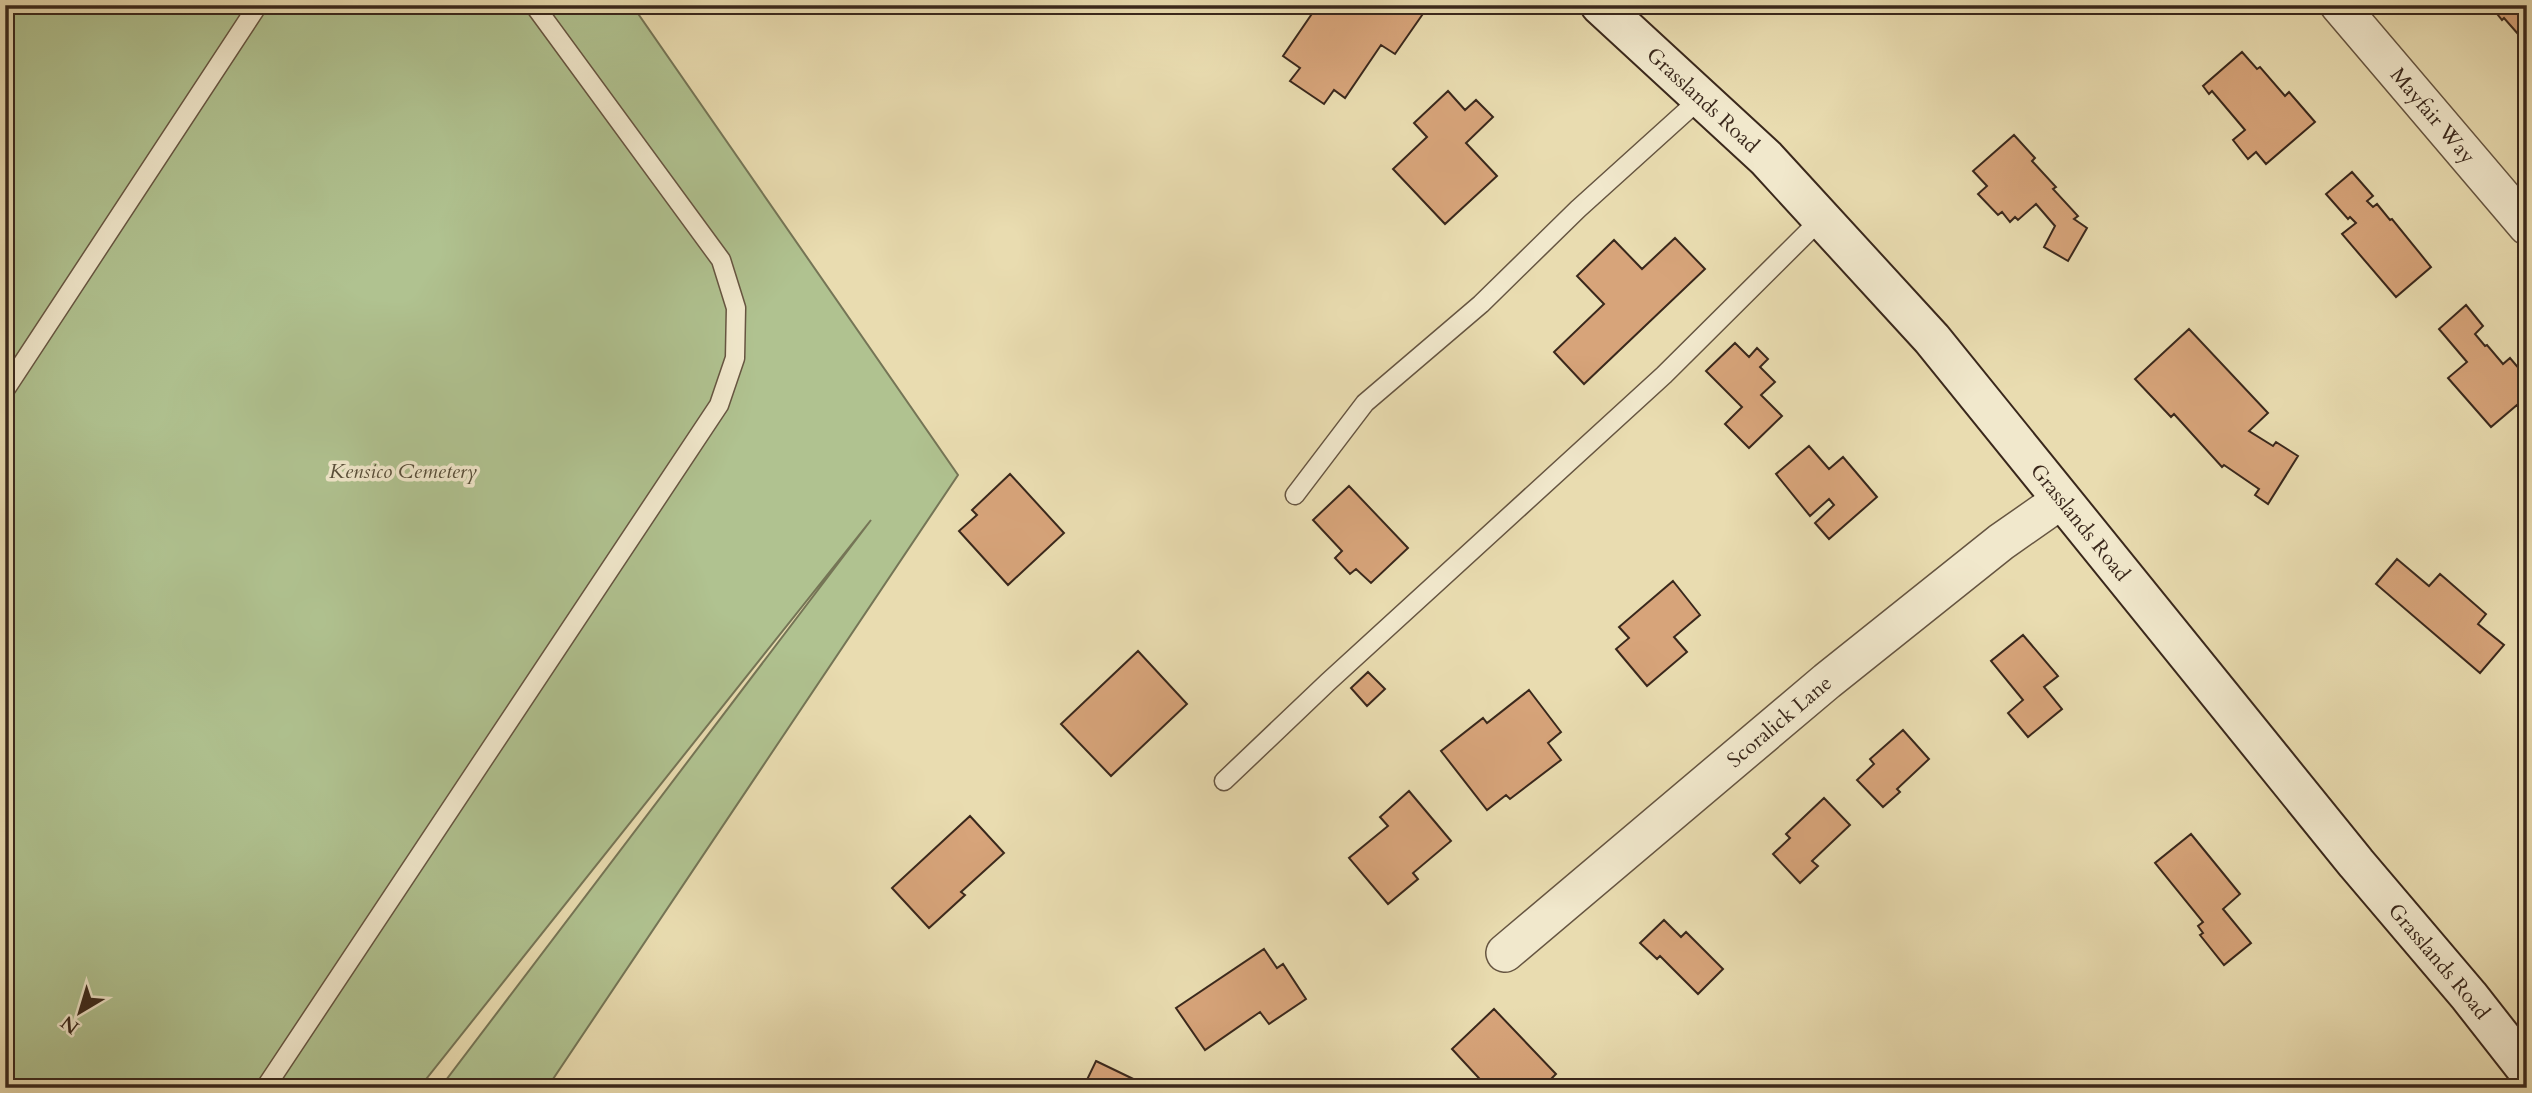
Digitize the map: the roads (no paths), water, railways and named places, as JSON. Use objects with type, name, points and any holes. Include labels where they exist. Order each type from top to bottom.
[{"type":"main road","name":"Grasslands Road","points":[[1611,9],[1766,158],[1932,340],[2527,1070]]},
{"type":"street","name":"Mayfair Way","points":[[2339,5],[2527,226]]},
{"type":"street","name":"Scoralick Lane","points":[[1505,953],[1827,681],[2001,542],[2061,500]]},
{"type":"lane","points":[[5,390],[258,5]]},
{"type":"lane","points":[[265,1088],[719,405],[735,358],[736,308],[721,260],[534,5]]},
{"type":"lane","points":[[1295,495],[1364,403],[1482,304],[1578,209],[1702,97]]},
{"type":"lane","points":[[1224,781],[1328,682],[1664,375],[1822,218]]},
{"type":"park label","name":"Kensico Cemetery","points":[[403,471]]}]
